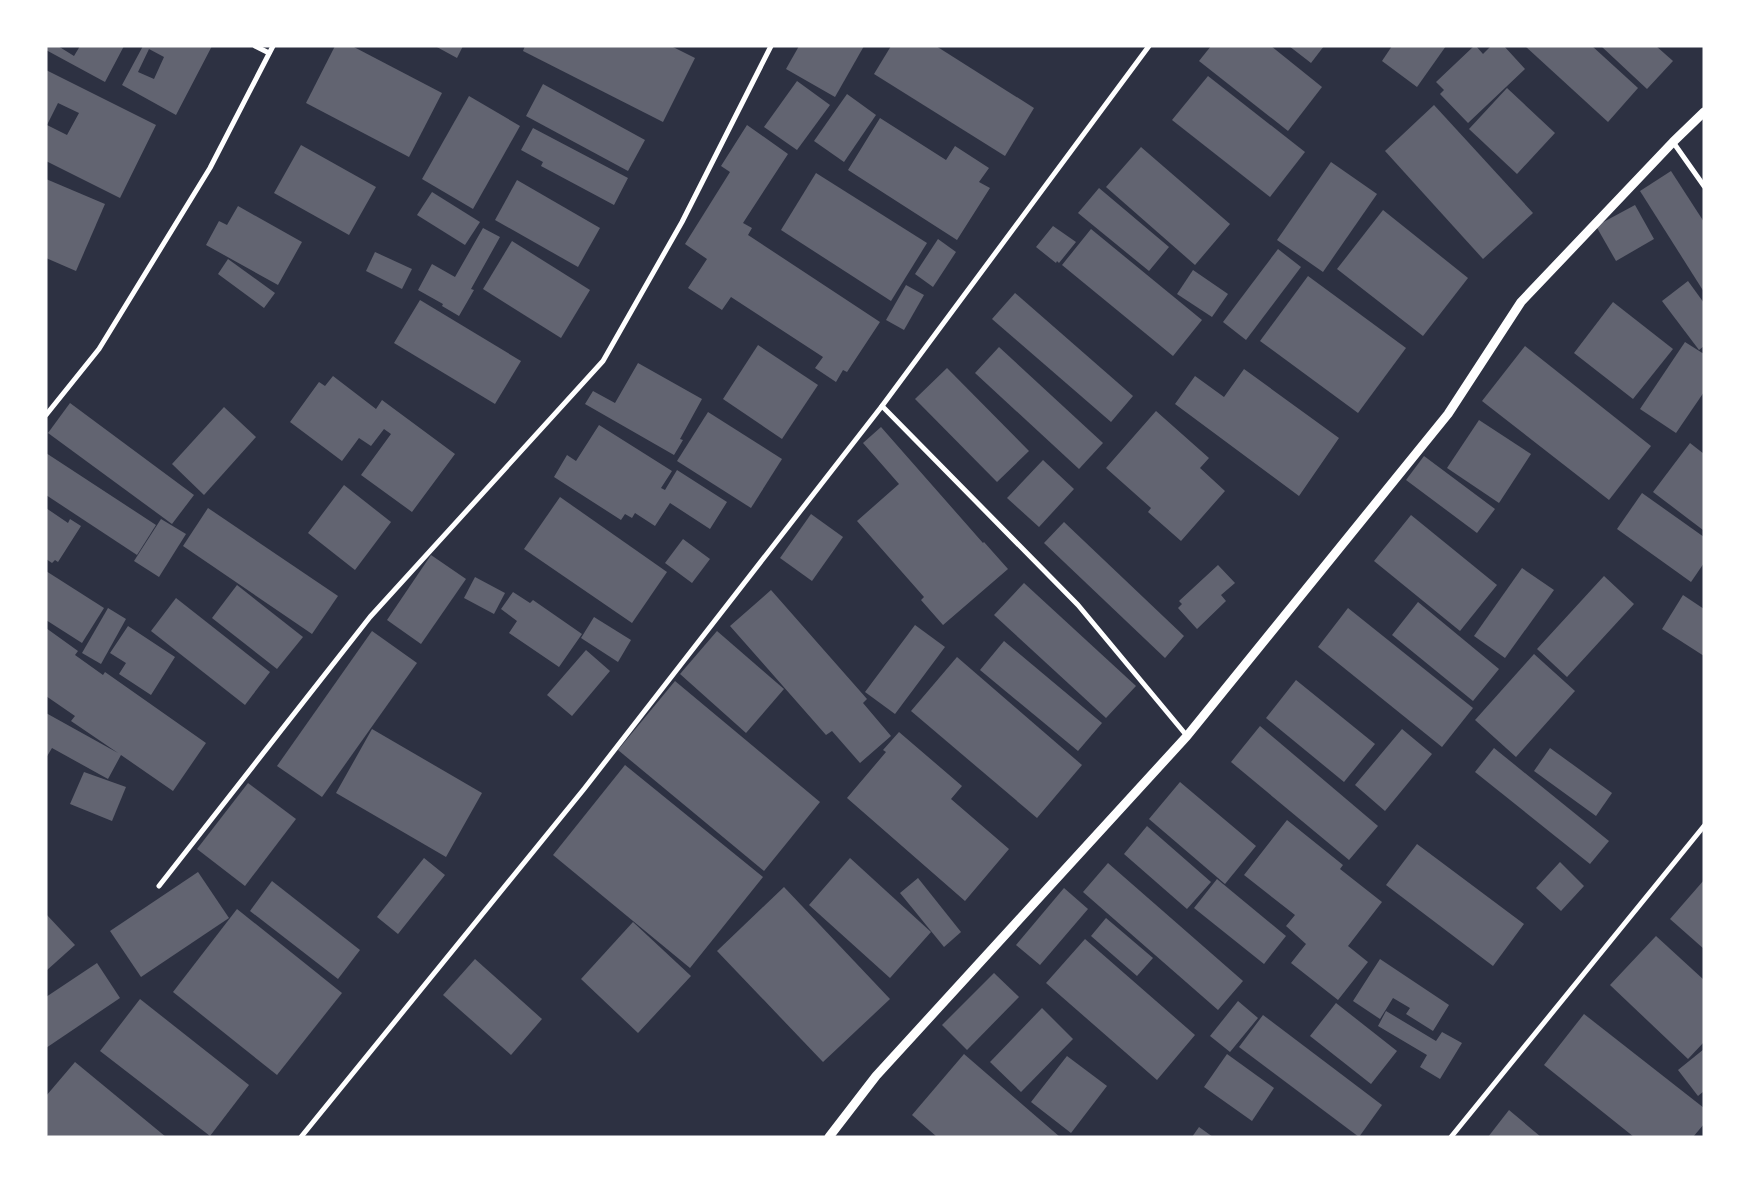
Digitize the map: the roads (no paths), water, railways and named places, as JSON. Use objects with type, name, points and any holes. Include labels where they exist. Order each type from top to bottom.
[{"type":"street","points":[[255,46],[269,53]]},
{"type":"street","points":[[46,415],[99,349],[210,168],[273,46]]},
{"type":"street","points":[[159,886],[370,617],[603,361],[682,222],[771,46]]},
{"type":"street","points":[[301,1137],[584,789],[882,406],[1149,46]]},
{"type":"street","points":[[829,1137],[876,1076],[1187,736],[1448,414],[1521,302],[1673,142],[1704,112]]},
{"type":"street","points":[[1673,142],[1704,186]]},
{"type":"street","points":[[882,406],[1078,605],[1187,736]]},
{"type":"street","points":[[1451,1137],[1704,826]]}]
